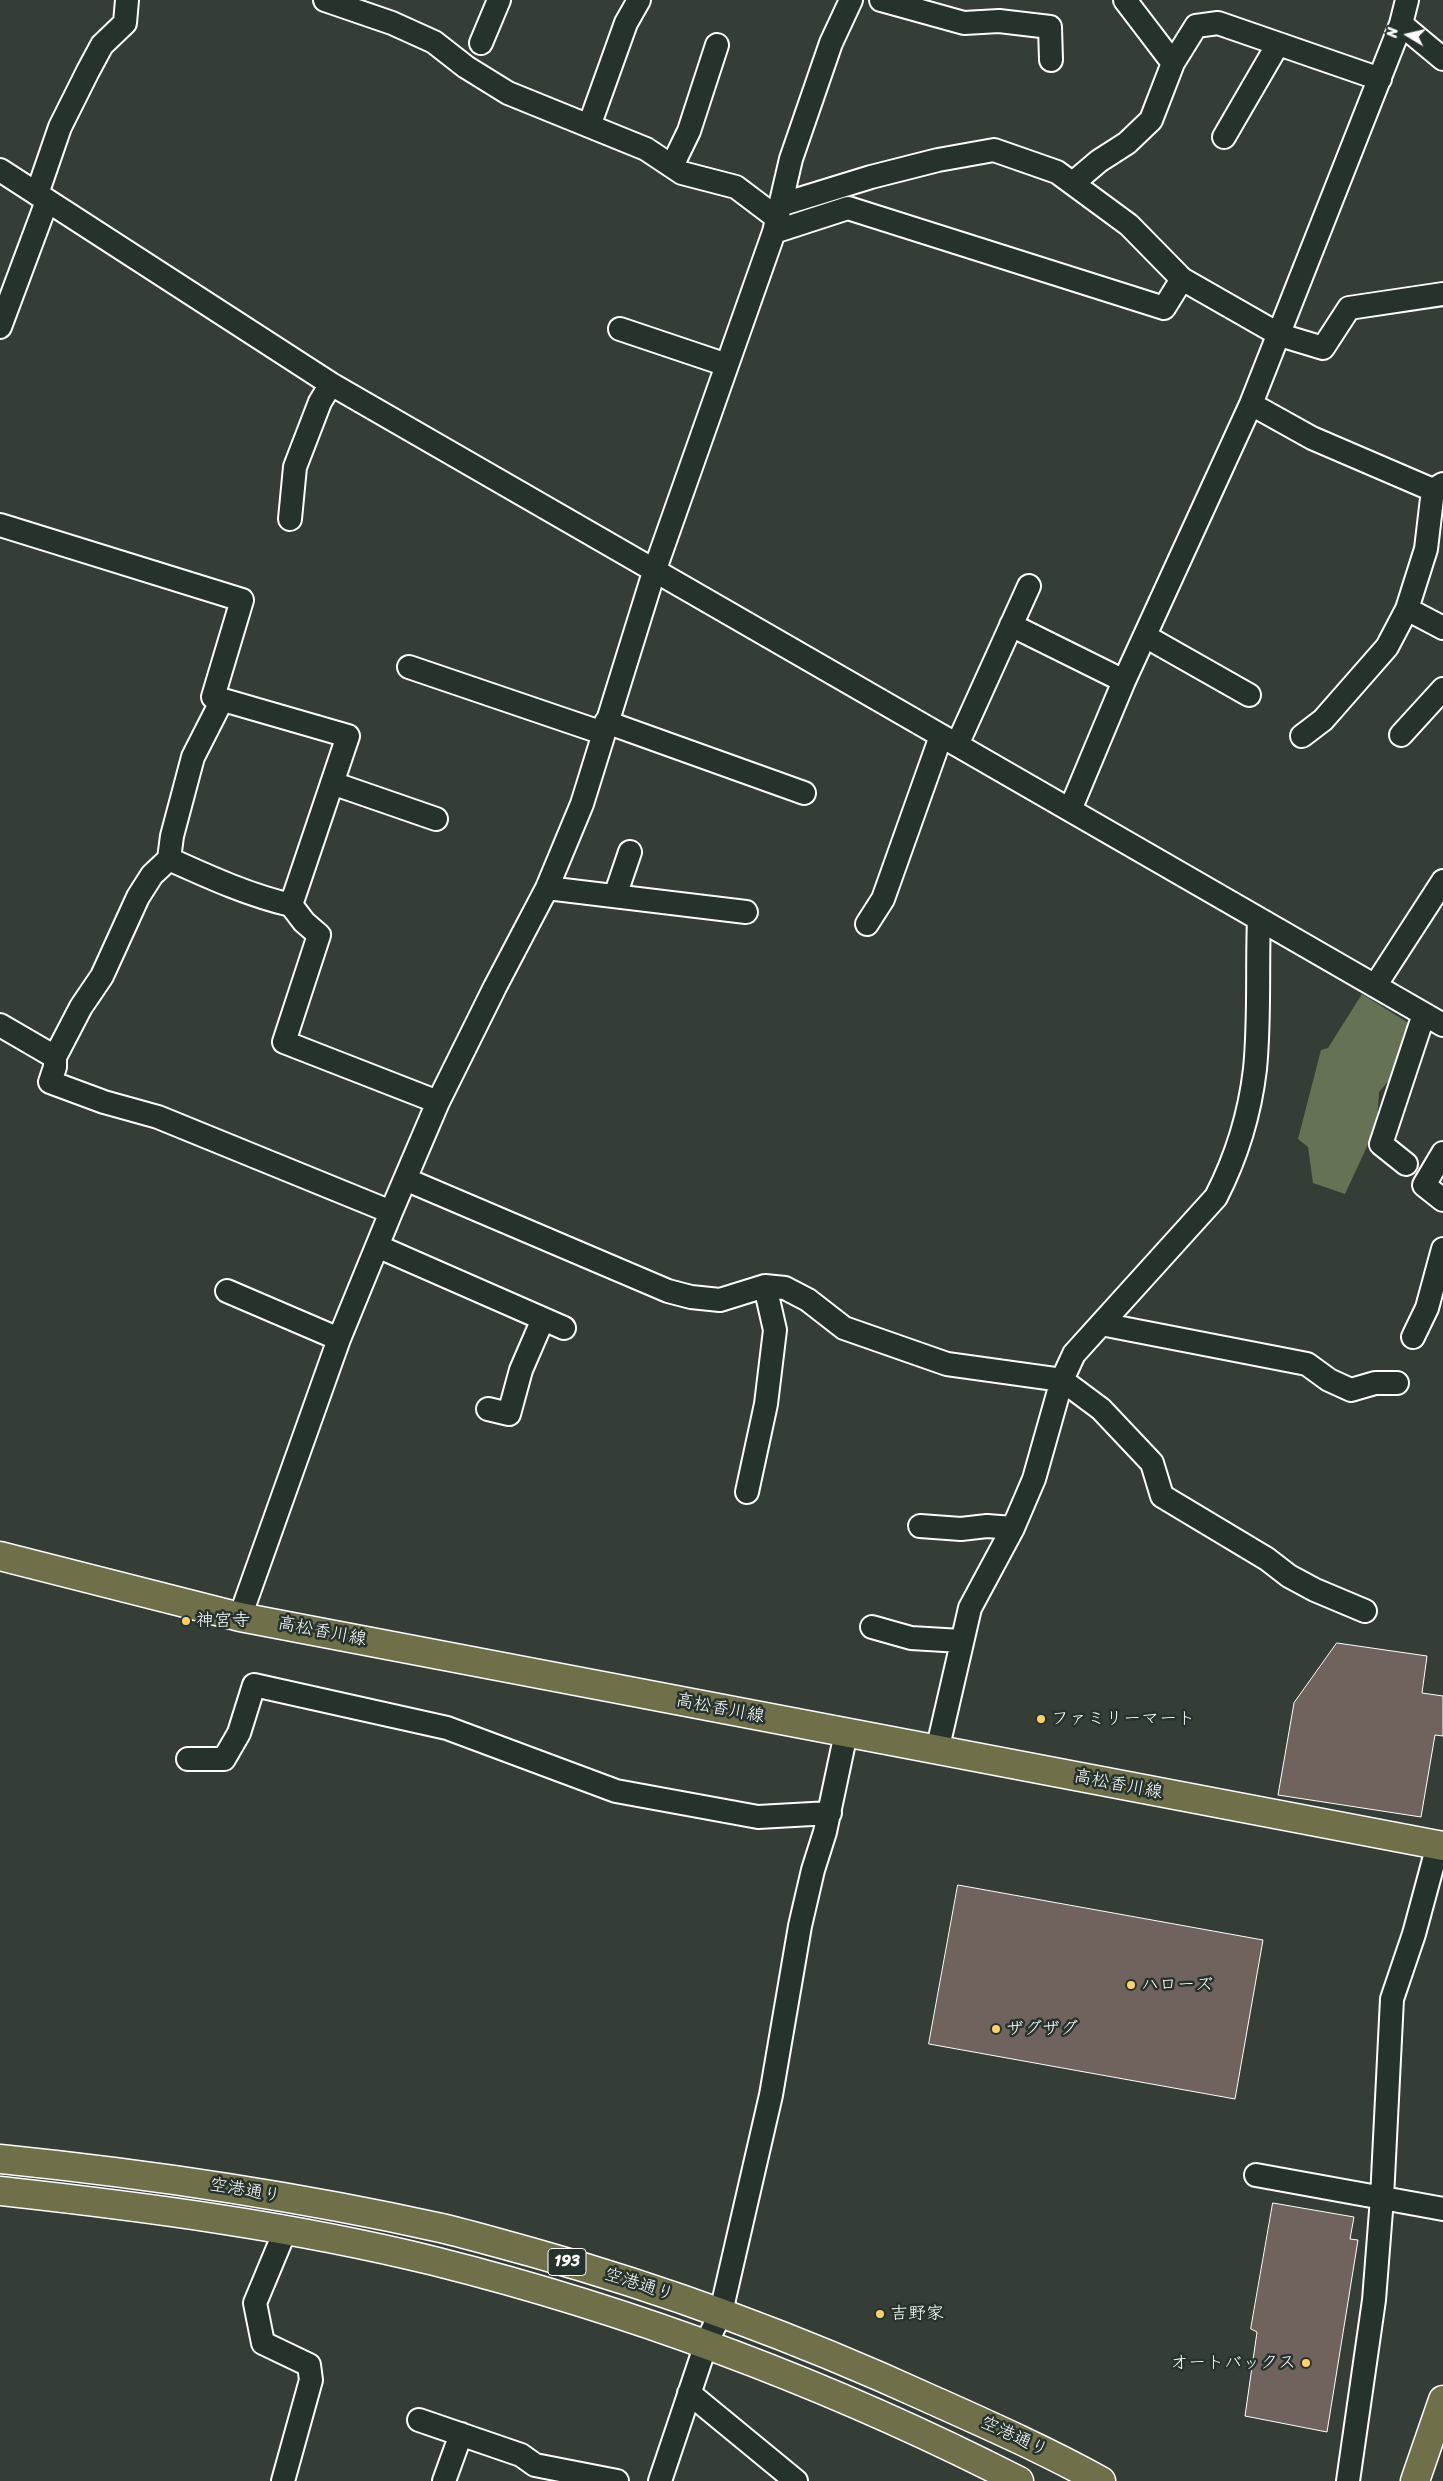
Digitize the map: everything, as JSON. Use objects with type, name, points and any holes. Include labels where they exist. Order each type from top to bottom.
[{"type":"main road","name":"高松香川線","points":[[0,1556],[240,1617],[1440,1845]]},
{"type":"main road","name":"空港通り","points":[[0,2159],[200,2183],[444,2228],[586,2268],[721,2312],[843,2359],[1020,2440],[1101,2481]]},
{"type":"main road","name":"空港通り","points":[[0,2191],[196,2216],[285,2231],[433,2261],[578,2301],[706,2344],[828,2392],[961,2451],[1020,2481]]},
{"type":"main road","points":[[1415,2481],[1443,2400]]},
{"type":"street","points":[[0,327],[42,198],[60,127],[102,45],[125,23],[127,0]]},
{"type":"street","points":[[326,0],[392,23],[434,42],[466,66],[508,93],[646,149],[682,173],[736,187],[777,218],[848,208],[1164,308],[1182,279]]},
{"type":"street","points":[[481,42],[499,0]]},
{"type":"street","points":[[593,115],[626,24],[638,0]]},
{"type":"street","points":[[240,1617],[339,1338],[391,1212],[438,1102],[547,888],[582,804],[604,728],[654,572],[777,218],[790,159],[831,42],[851,0]]},
{"type":"street","points":[[881,0],[964,23],[999,21],[1050,27],[1051,60]]},
{"type":"street","points":[[1125,0],[1173,63]]},
{"type":"street","points":[[1070,810],[1124,681],[1251,404],[1280,335],[1401,24],[1407,0]]},
{"type":"street","points":[[1073,183],[1099,161],[1127,143],[1150,120],[1173,63],[1196,26],[1218,23],[1380,79]]},
{"type":"street","points":[[1401,24],[1443,59]]},
{"type":"street","points":[[1224,138],[1278,44]]},
{"type":"street","points":[[672,166],[689,131],[717,45]]},
{"type":"street","points":[[777,218],[871,177],[938,160],[994,150],[1057,172],[1129,224],[1182,279],[1280,335],[1322,348],[1350,308],[1443,294]]},
{"type":"street","points":[[0,170],[331,384],[654,572],[1443,1025]]},
{"type":"street","points":[[620,329],[727,365]]},
{"type":"street","points":[[290,519],[295,467],[320,402],[331,384]]},
{"type":"street","points":[[1251,404],[1312,438],[1438,487],[1426,548],[1407,609],[1387,647],[1323,720],[1302,736]]},
{"type":"street","points":[[0,525],[242,600],[213,697],[348,736],[291,905]]},
{"type":"street","points":[[868,924],[883,899],[949,740],[1011,625],[1029,586]]},
{"type":"street","points":[[1407,609],[1443,628]]},
{"type":"street","points":[[1011,625],[1124,681]]},
{"type":"street","points":[[1144,636],[1249,695]]},
{"type":"street","points":[[408,667],[804,793]]},
{"type":"street","points":[[1401,735],[1443,689]]},
{"type":"street","points":[[222,700],[193,757],[172,836],[169,859],[152,876],[138,897],[102,976],[81,1008],[55,1057],[55,1067],[50,1082],[104,1102],[158,1117],[391,1212]]},
{"type":"street","points":[[332,783],[436,819]]},
{"type":"street","points":[[615,896],[630,852]]},
{"type":"street","points":[[169,859],[221,883],[263,898],[291,905],[304,922],[319,935],[284,1042],[438,1102]]},
{"type":"street","points":[[1375,986],[1443,881]]},
{"type":"street","points":[[547,888],[746,912]]},
{"type":"street","points":[[937,1750],[970,1608],[1013,1528],[1034,1480],[1062,1380],[1074,1354],[1216,1197],[1226,1178],[1241,1135],[1254,1069],[1259,919]]},
{"type":"street","points":[[1406,1164],[1380,1144],[1424,1014]]},
{"type":"street","points":[[0,1025],[55,1057]]},
{"type":"street","points":[[1443,1153],[1424,1185],[1443,1200]]},
{"type":"street","points":[[405,1179],[668,1291],[691,1297],[720,1300],[765,1286],[785,1288],[808,1300],[844,1328],[948,1364],[1062,1380],[1101,1409],[1152,1463],[1162,1496],[1267,1560],[1289,1576],[1315,1590],[1365,1612]]},
{"type":"street","points":[[377,1246],[564,1328]]},
{"type":"street","points":[[1413,1337],[1427,1308],[1443,1249]]},
{"type":"street","points":[[747,1492],[766,1404],[775,1330],[765,1286]]},
{"type":"street","points":[[227,1291],[339,1338]]},
{"type":"street","points":[[488,1409],[509,1414],[521,1370],[543,1319]]},
{"type":"street","points":[[1100,1324],[1307,1364],[1329,1380],[1351,1390],[1375,1383],[1397,1383]]},
{"type":"street","points":[[920,1526],[961,1529],[987,1526],[1013,1528]]},
{"type":"street","points":[[872,1627],[911,1638],[961,1641]]},
{"type":"street","points":[[188,1759],[224,1760],[239,1733],[254,1685],[447,1728],[616,1791],[758,1817],[830,1813]]},
{"type":"street","points":[[660,2481],[706,2344],[721,2312],[771,2095],[800,1926],[830,1813],[846,1733]]},
{"type":"street","points":[[1348,2481],[1374,2300],[1382,2198],[1392,1999],[1414,1934],[1440,1845]]},
{"type":"street","points":[[1256,2175],[1443,2209]]},
{"type":"street","points":[[283,2481],[311,2380],[309,2365],[263,2343],[256,2303],[285,2231]]},
{"type":"street","points":[[689,2393],[796,2481]]},
{"type":"street","points":[[420,2420],[522,2455],[535,2465],[617,2481]]},
{"type":"street","points":[[444,2481],[461,2434]]},
{"type":"green space","points":[[1362,994],[1410,1024],[1391,1078],[1379,1092],[1377,1125],[1345,1194],[1313,1183],[1308,1147],[1298,1139],[1321,1050],[1328,1048]]},
{"type":"building","points":[[1337,1643],[1427,1656],[1422,1693],[1443,1696],[1443,1736],[1435,1735],[1421,1817],[1278,1795],[1294,1703]]},
{"type":"building","points":[[958,1885],[1263,1940],[1235,2099],[929,2044]]},
{"type":"building","points":[[1273,2203],[1354,2217],[1350,2239],[1358,2240],[1327,2432],[1245,2416],[1257,2332],[1251,2329]]},
{"type":"place","name":"神宮寺","points":[[186,1621]]},
{"type":"place","name":"ファミリーマート","points":[[1041,1719]]},
{"type":"place","name":"ハローズ","points":[[1131,1985]]},
{"type":"place","name":"ザグザグ","points":[[996,2029]]},
{"type":"place","name":"吉野家","points":[[880,2314]]},
{"type":"place","name":"オートバックス","points":[[1306,2363]]}]
